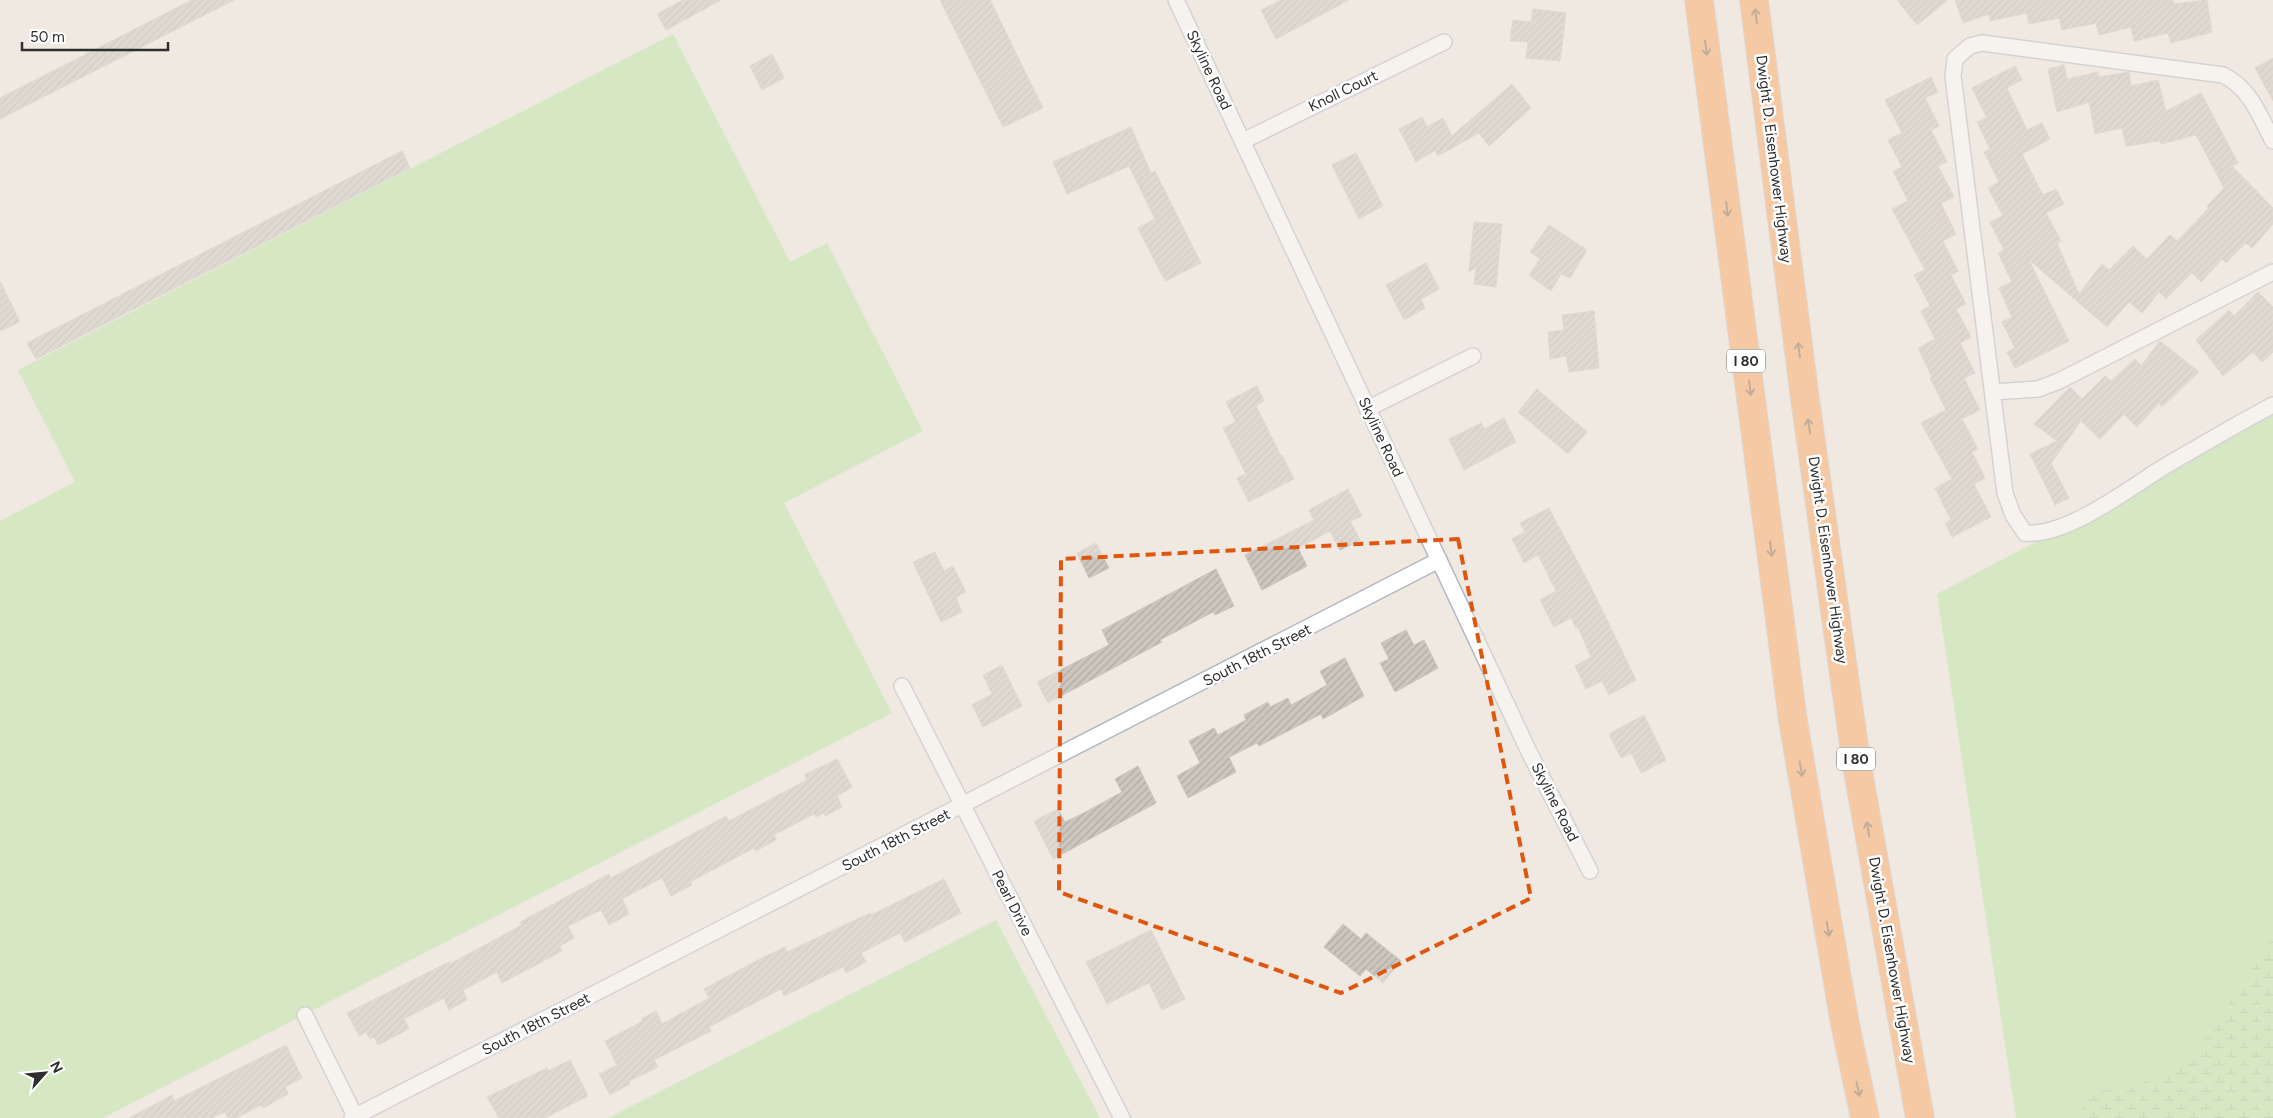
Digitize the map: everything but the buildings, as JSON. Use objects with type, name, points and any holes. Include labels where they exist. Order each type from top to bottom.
[{"type":"highway","name":"I 80","points":[[1699,0],[1793,721],[1844,1024],[1864,1118]]},
{"type":"highway","name":"Dwight D. Eisenhower Highway","points":[[1754,0],[1803,379],[1856,760],[1920,1118]]},
{"type":"street","name":"Skyline Road","points":[[1176,0],[1530,754],[1590,871]]},
{"type":"street","name":"Knoll Court","points":[[1243,141],[1444,42]]},
{"type":"street","points":[[2273,141],[2246,92],[2237,82],[2223,75],[1982,43],[1970,46],[1955,59],[1953,76],[2005,494],[2013,515],[2025,533],[2039,534],[2059,528],[2096,510],[2165,466],[2273,405]]},
{"type":"street","points":[[1993,392],[2038,389],[2059,381],[2273,272]]},
{"type":"street","points":[[1367,409],[1473,356]]},
{"type":"street","name":"South 18th Street","points":[[354,1117],[1439,560]]},
{"type":"street","name":"Pearl Drive","points":[[902,686],[1122,1118]]},
{"type":"street","points":[[305,1016],[354,1117]]},
{"type":"highlighted area","points":[[1458,539],[1531,898],[1341,993],[1059,892],[1061,559]]},
{"type":"green space","points":[[673,34],[790,262],[827,243],[923,431],[784,503],[892,713],[103,1118],[0,1118],[0,521],[75,482],[18,370]]},
{"type":"green space","points":[[2273,405],[2273,1118],[2016,1118],[1937,594],[2096,510]]},
{"type":"green space","points":[[996,920],[1100,1118],[608,1118]]},
{"type":"green space","points":[[2273,937],[2273,1118],[2080,1118],[2085,1093],[2137,1086],[2184,1061],[2208,1036]]}]
